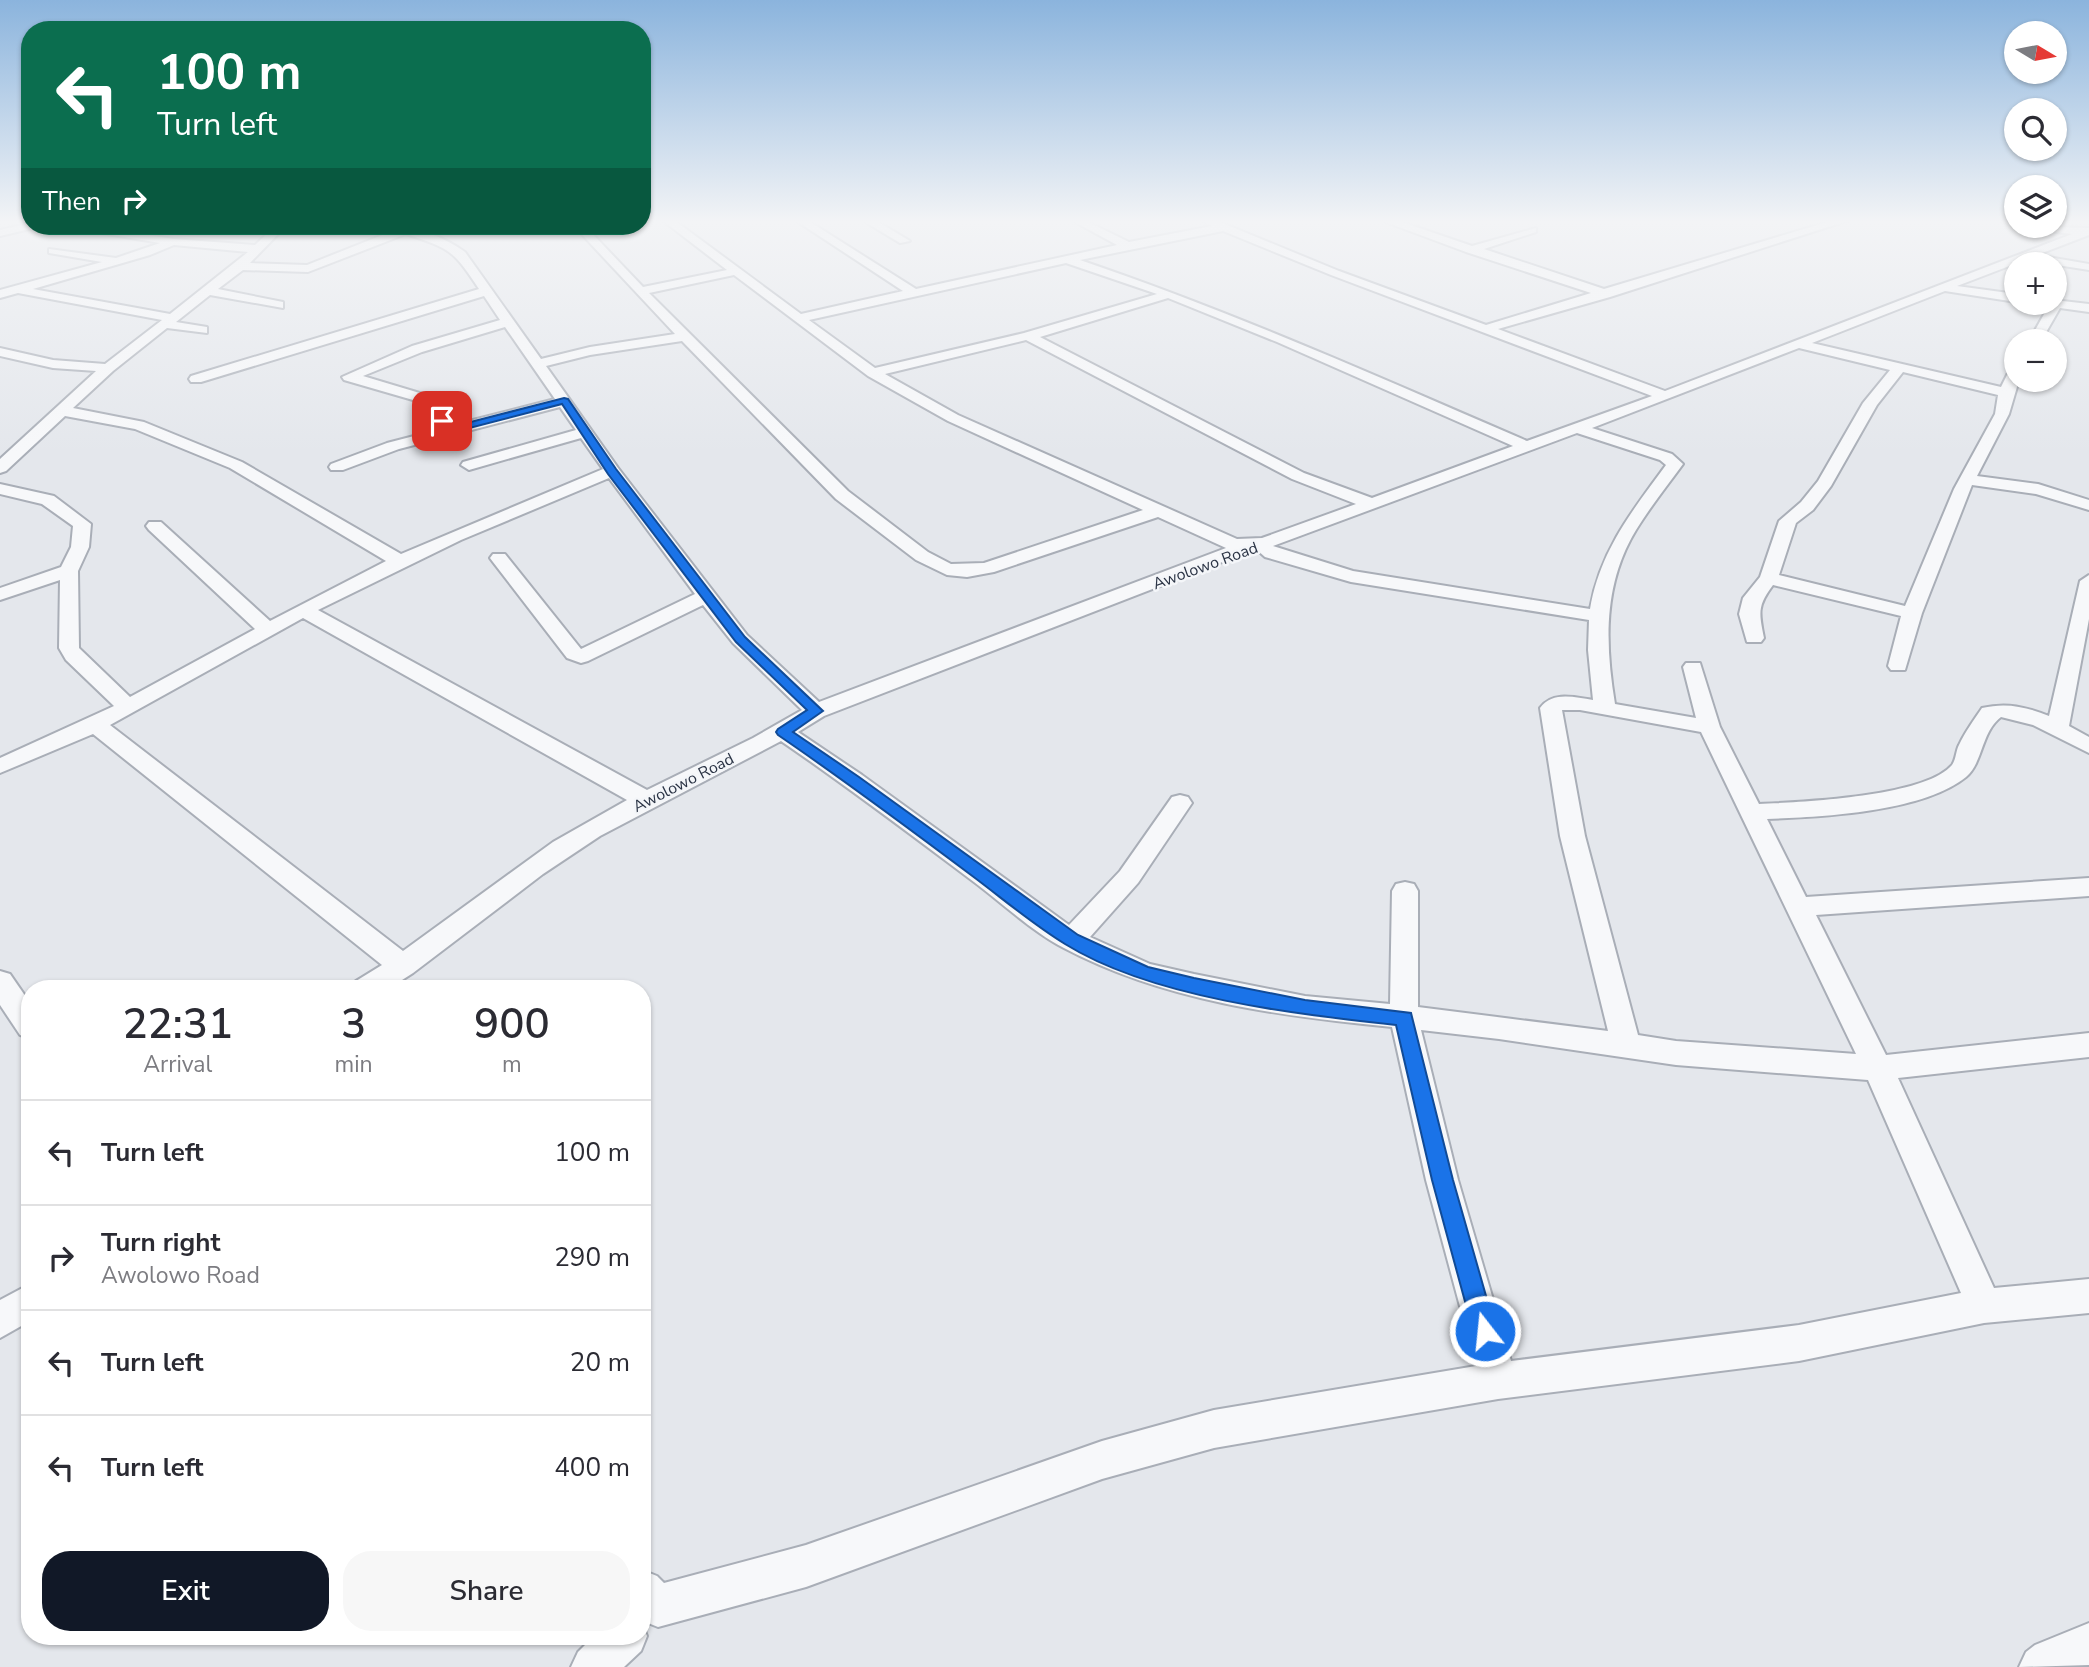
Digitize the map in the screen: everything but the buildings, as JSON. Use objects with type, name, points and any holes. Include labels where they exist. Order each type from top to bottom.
[{"type":"street","points":[[65,298],[202,330]]},
{"type":"street","points":[[0,468],[6,452],[63,411],[108,368],[199,298]]},
{"type":"street","points":[[243,298],[279,305]]},
{"type":"street","points":[[196,379],[467,298]]},
{"type":"street","points":[[490,298],[506,322],[539,360],[612,471],[706,596],[740,639],[816,711]]},
{"type":"street","points":[[647,298],[842,495],[922,556],[947,569],[967,571],[987,568],[1157,511]]},
{"type":"street","points":[[770,298],[873,373],[953,418],[1235,545],[1258,542],[1271,553],[1351,576],[1600,615]]},
{"type":"street","points":[[799,318],[892,298]]},
{"type":"street","points":[[873,373],[1028,336],[1156,298]]},
{"type":"street","points":[[1179,298],[1282,339],[1525,446]]},
{"type":"street","points":[[1403,298],[1665,396]]},
{"type":"street","points":[[1485,329],[1593,298]]},
{"type":"street","name":"Awolowo Road","points":[[380,980],[562,849],[646,800],[783,732],[816,711],[1258,542],[1262,544],[1373,504],[1920,298]]},
{"type":"street","points":[[2067,305],[2089,309]]},
{"type":"street","points":[[458,428],[442,421],[418,397],[349,377],[417,349],[506,322]]},
{"type":"street","points":[[1028,336],[1297,476],[1373,504]]},
{"type":"street","points":[[539,360],[684,337]]},
{"type":"street","points":[[1797,344],[2004,392]]},
{"type":"street","points":[[0,352],[53,364],[108,368]]},
{"type":"street","points":[[1754,638],[1749,614],[1753,598],[1769,578],[1788,521],[1807,506],[1825,482],[1870,403],[1899,368]]},
{"type":"street","points":[[1898,666],[1912,613],[1968,480],[2002,414],[2006,392]]},
{"type":"street","points":[[337,467],[393,446],[564,401]]},
{"type":"street","points":[[63,411],[139,425],[236,466],[400,561]]},
{"type":"street","points":[[1576,428],[1666,457],[1675,464],[1634,519],[1614,554],[1605,580],[1600,615],[1598,668],[1605,708]]},
{"type":"street","points":[[469,466],[586,432]]},
{"type":"street","points":[[0,766],[96,725],[303,610],[400,561],[502,513],[612,471]]},
{"type":"street","points":[[1968,480],[2038,489],[2089,506]]},
{"type":"street","points":[[0,489],[48,500],[82,524],[80,547],[69,571],[69,648],[73,656],[128,707]]},
{"type":"street","points":[[155,526],[268,631]]},
{"type":"street","points":[[499,558],[574,654],[581,657],[706,596]]},
{"type":"street","points":[[0,594],[69,571]]},
{"type":"street","points":[[1769,578],[1912,613]]},
{"type":"street","points":[[2057,730],[2089,581]]},
{"type":"street","points":[[303,610],[646,800]]},
{"type":"street","points":[[1693,667],[1709,727],[1878,1068],[1984,1306]]},
{"type":"street","points":[[1626,1046],[1584,883],[1555,751],[1551,708],[1555,704],[1567,703],[1709,727]]},
{"type":"street","points":[[1750,812],[1814,809],[1911,793],[1945,782],[1963,767],[1970,745],[1990,713],[1996,711],[2021,713],[2089,746]]},
{"type":"street","points":[[96,725],[403,966]]},
{"type":"street","points":[[783,732],[854,780],[1071,940],[1144,973],[1194,985],[1305,1007],[1499,1027],[1676,1053],[1878,1068],[2089,1045]]},
{"type":"street","points":[[1071,940],[1129,877],[1180,803]]},
{"type":"street","points":[[1797,907],[2089,887]]},
{"type":"street","points":[[1405,891],[1404,1018],[1442,1180],[1499,1381]]},
{"type":"street","points":[[0,982],[21,1014]]},
{"type":"street","points":[[651,1605],[806,1566],[1101,1460],[1214,1429],[1499,1381],[1799,1343],[1984,1306],[2089,1296]]},
{"type":"street","points":[[0,1320],[21,1307]]},
{"type":"street","points":[[2041,1667],[2050,1660],[2089,1644]]},
{"type":"street","points":[[593,1667],[616,1645]]},
{"type":"route","points":[[442,421],[458,428],[564,401],[612,471],[740,639],[816,711],[783,732],[854,780],[1071,940],[1144,973],[1194,985],[1305,1007],[1404,1018],[1442,1180],[1485,1331]]}]
